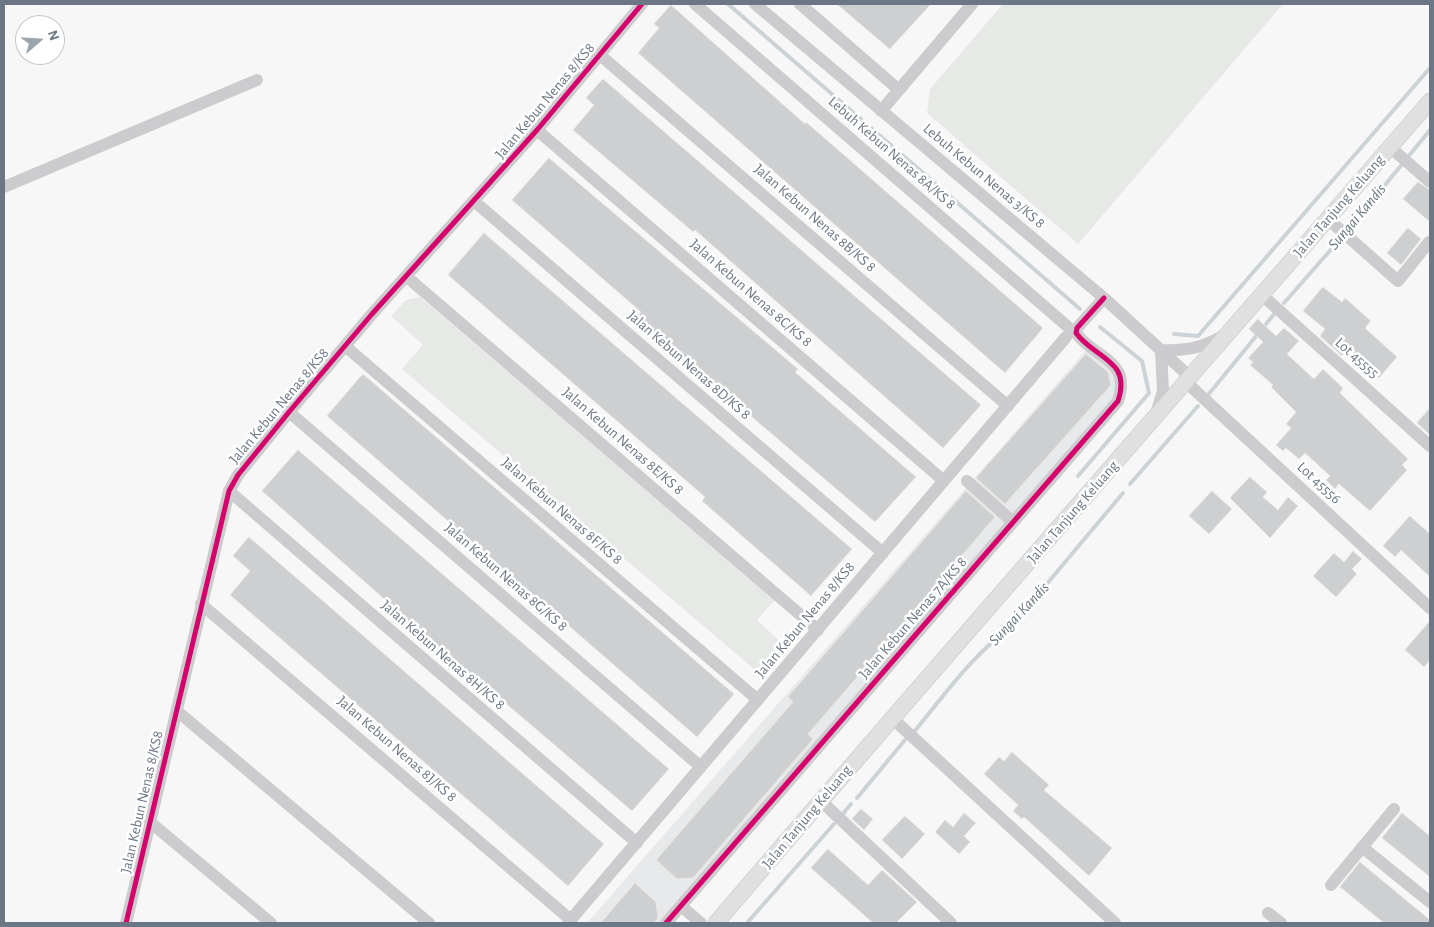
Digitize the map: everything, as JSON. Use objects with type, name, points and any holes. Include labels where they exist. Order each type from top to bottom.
[{"type":"main road","name":"Jalan Tanjung Keluang","points":[[716,923],[1188,379],[1392,149],[1430,101]]},
{"type":"street","name":"Jalan Kebun Nenas 8/KS8","points":[[126,923],[228,491],[238,475],[345,346],[475,202],[642,4]]},
{"type":"street","name":"Lebuh Kebun Nenas 8A/KS 8","points":[[695,4],[1070,331]]},
{"type":"street","name":"Lebuh Kebun Nenas 3/KS 8","points":[[756,4],[1104,298],[1161,350],[1188,379]]},
{"type":"street","points":[[800,4],[899,90]]},
{"type":"street","points":[[881,111],[969,5]]},
{"type":"street","name":"Jalan Kebun Nenas 8B/KS 8","points":[[600,55],[1008,406]]},
{"type":"street","points":[[4,187],[257,80]]},
{"type":"street","name":"Jalan Kebun Nenas 8C/KS 8","points":[[537,130],[944,481]]},
{"type":"street","points":[[1392,149],[1430,182]]},
{"type":"street","name":"Jalan Kebun Nenas 8D/KS 8","points":[[475,202],[883,553]]},
{"type":"street","points":[[1328,219],[1398,281],[1429,242]]},
{"type":"street","name":"Jalan Kebun Nenas 8E/KS 8","points":[[407,277],[818,630]]},
{"type":"street","name":"Lot 45555","points":[[1262,295],[1430,446]]},
{"type":"street","name":"Jalan Kebun Nenas 8/KS8","points":[[569,922],[1070,331],[1104,298]]},
{"type":"street","name":"Jalan Kebun Nenas 7A/KS 8","points":[[666,923],[1118,401],[1121,376],[1116,366],[1070,331]]},
{"type":"street","points":[[1156,416],[1163,391],[1161,350],[1195,349],[1206,346],[1230,332]]},
{"type":"street","name":"Jalan Kebun Nenas 8F/KS 8","points":[[345,346],[758,700]]},
{"type":"street","name":"Lot 45556","points":[[1188,379],[1430,608]]},
{"type":"street","name":"Jalan Kebun Nenas 8G/KS 8","points":[[289,412],[701,767]]},
{"type":"street","points":[[967,481],[1013,522]]},
{"type":"street","name":"Jalan Kebun Nenas 8H/KS 8","points":[[228,491],[636,843]]},
{"type":"street","name":"Jalan Kebun Nenas 8J/KS 8","points":[[201,604],[569,922]]},
{"type":"street","points":[[176,711],[429,923]]},
{"type":"street","points":[[892,718],[1115,923]]},
{"type":"street","points":[[821,801],[951,923]]},
{"type":"street","points":[[1331,885],[1394,809]]},
{"type":"street","points":[[150,822],[271,923]]},
{"type":"street","points":[[1362,847],[1430,902]]},
{"type":"street","points":[[681,906],[701,923]]},
{"type":"street","points":[[1268,913],[1281,923]]},
{"type":"shaded area","points":[[1003,4],[1283,4],[1078,244],[927,113],[930,89]]},
{"type":"shaded area","points":[[420,297],[775,600],[757,620],[785,646],[766,668],[754,669],[402,369],[423,345],[391,316],[406,300]]},
{"type":"shaded area","points":[[1087,349],[1113,370],[1117,378],[1114,399],[660,923],[587,923]]},
{"type":"building","points":[[837,4],[931,4],[890,49]]},
{"type":"building","points":[[671,5],[805,124],[806,122],[1043,328],[1005,373],[638,53],[659,28],[654,24]]},
{"type":"building","points":[[603,79],[981,405],[943,448],[695,230],[693,232],[573,130],[594,105],[586,98]]},
{"type":"building","points":[[549,158],[798,369],[795,372],[916,477],[875,522],[636,318],[641,312],[512,200]]},
{"type":"building","points":[[1418,182],[1430,190],[1430,222],[1403,199]]},
{"type":"building","points":[[1408,228],[1421,239],[1401,265],[1387,253]]},
{"type":"building","points":[[484,233],[852,549],[811,596],[702,501],[705,497],[448,275]]},
{"type":"building","points":[[1323,287],[1342,302],[1345,298],[1371,321],[1365,328],[1397,357],[1379,378],[1347,349],[1342,356],[1320,336],[1325,329],[1303,311]]},
{"type":"building","points":[[1258,319],[1276,336],[1284,328],[1299,341],[1287,354],[1314,379],[1323,369],[1343,388],[1340,393],[1408,459],[1402,465],[1407,470],[1370,511],[1339,484],[1335,489],[1326,480],[1330,476],[1305,453],[1299,459],[1286,448],[1283,451],[1276,445],[1291,428],[1286,424],[1296,412],[1271,387],[1273,385],[1250,365],[1253,362],[1248,358],[1263,342],[1249,329]]},
{"type":"building","points":[[1086,354],[1108,372],[1111,385],[1005,504],[976,478]]},
{"type":"building","points":[[363,374],[734,694],[697,737],[327,416]]},
{"type":"building","points":[[1430,408],[1430,435],[1417,423]]},
{"type":"building","points":[[298,450],[669,769],[632,811],[408,620],[262,491]]},
{"type":"building","points":[[1250,477],[1267,492],[1263,497],[1278,510],[1288,497],[1298,506],[1270,538],[1230,498]]},
{"type":"building","points":[[966,491],[995,517],[808,734],[813,739],[693,878],[677,879],[656,860],[793,702],[788,697]]},
{"type":"building","points":[[1212,491],[1232,509],[1209,534],[1189,516]]},
{"type":"building","points":[[1410,516],[1430,534],[1430,577],[1401,550],[1395,557],[1383,546]]},
{"type":"building","points":[[249,537],[604,844],[568,886],[230,595],[250,571],[233,556]]},
{"type":"building","points":[[1353,551],[1362,559],[1352,569],[1357,574],[1336,597],[1313,576],[1334,553],[1344,562]]},
{"type":"building","points":[[1430,621],[1430,660],[1424,667],[1405,650]]},
{"type":"building","points":[[1012,752],[1049,785],[1044,790],[1112,848],[1089,876],[1024,817],[1022,819],[1013,811],[1018,805],[984,774],[999,757],[1004,761]]},
{"type":"building","points":[[861,809],[873,819],[864,830],[852,819]]},
{"type":"building","points":[[964,813],[976,823],[964,836],[970,842],[959,854],[935,832],[945,820],[953,827]]},
{"type":"building","points":[[1402,813],[1430,836],[1430,877],[1382,838]]},
{"type":"building","points":[[905,816],[925,834],[902,859],[882,840]]},
{"type":"building","points":[[828,849],[868,885],[882,870],[917,902],[896,923],[873,923],[811,868]]},
{"type":"building","points":[[1360,862],[1430,920],[1430,923],[1384,923],[1340,887]]},
{"type":"building","points":[[635,883],[656,902],[658,918],[654,923],[601,923]]},
{"type":"waterway","points":[[728,4],[1080,309]]},
{"type":"waterway","points":[[1174,334],[1198,336],[1430,68]]},
{"type":"waterway","name":"Sungai Kandis","points":[[1284,303],[1349,229],[1430,130]]},
{"type":"waterway","name":"Sungai Kandis","points":[[1208,395],[1275,313]]},
{"type":"waterway","points":[[1078,476],[1149,393],[1142,361],[1100,327]]},
{"type":"waterway","name":"Sungai Kandis","points":[[1130,484],[1198,406]]},
{"type":"waterway","name":"Sungai Kandis","points":[[913,733],[970,664],[1009,629],[1123,493]]},
{"type":"waterway","name":"Sungai Kandis","points":[[857,798],[905,740]]},
{"type":"waterway","name":"Sungai Kandis","points":[[841,816],[851,804]]},
{"type":"waterway","name":"Sungai Kandis","points":[[747,923],[834,824]]},
{"type":"cycle path","points":[[126,923],[229,491],[238,475],[372,314],[537,130],[642,4]]},
{"type":"cycle path","points":[[666,923],[1118,401],[1121,387],[1120,377],[1116,368],[1084,342],[1076,333],[1077,328],[1104,298]]}]
